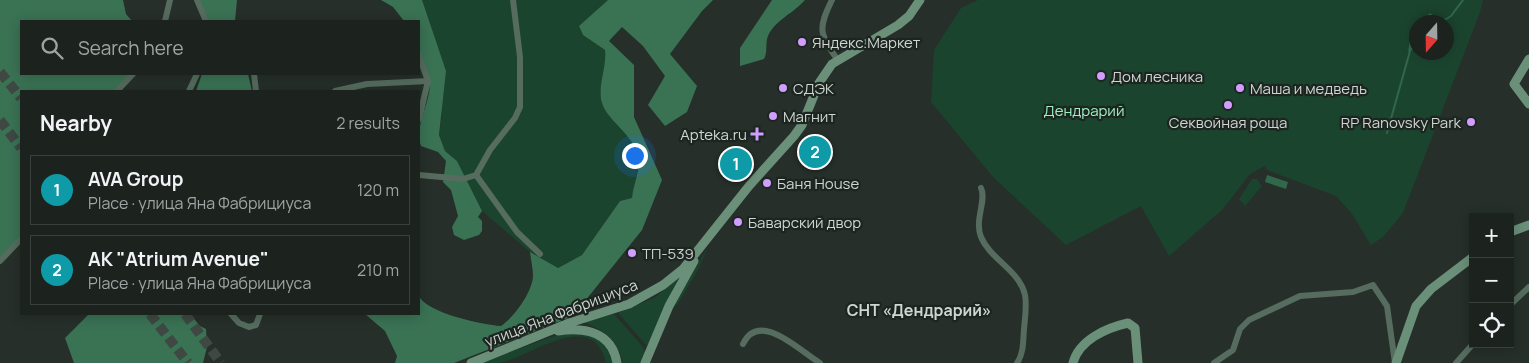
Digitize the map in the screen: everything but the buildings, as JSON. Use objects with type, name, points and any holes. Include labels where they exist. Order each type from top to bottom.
[{"type":"main road","name":"улица Яна Фабрициуса","points":[[471,363],[543,333],[629,304],[644,297],[683,269],[749,186],[802,126],[819,83],[837,60],[872,42],[898,25],[909,16],[920,0]]},
{"type":"main road","points":[[1529,59],[1515,86],[1529,104]]},
{"type":"main road","points":[[1514,231],[1529,225]]},
{"type":"main road","name":"улица Яна Фабрициуса","points":[[645,363],[669,306],[702,246]]},
{"type":"main road","points":[[1396,363],[1416,306],[1431,289],[1459,270],[1472,258]]},
{"type":"main road","points":[[1073,363],[1079,349],[1086,341],[1107,330],[1128,323],[1134,326],[1138,363]]},
{"type":"main road","points":[[543,333],[578,328],[597,333],[610,344],[617,363]]},
{"type":"street","points":[[165,20],[170,0]]},
{"type":"street","points":[[197,0],[206,20]]},
{"type":"street","points":[[420,175],[463,179],[476,175],[497,139],[515,118],[520,107],[520,57],[513,0]]},
{"type":"street","points":[[832,0],[823,19],[821,31],[827,45],[837,60]]},
{"type":"street","points":[[420,59],[428,81],[420,115]]},
{"type":"street","points":[[118,90],[132,75]]},
{"type":"street","points":[[189,90],[196,75]]},
{"type":"street","points":[[254,75],[256,90]]},
{"type":"street","points":[[340,90],[367,84],[428,81]]},
{"type":"street","points":[[1515,86],[1529,92]]},
{"type":"street","points":[[420,170],[426,175]]},
{"type":"street","points":[[476,175],[524,239],[540,254]]},
{"type":"street","points":[[981,188],[983,194],[978,216],[980,236],[992,253],[1020,283],[1025,295],[1023,344],[1017,363]]},
{"type":"street","points":[[0,261],[20,240]]},
{"type":"street","points":[[1214,363],[1233,350],[1240,329],[1249,320],[1300,296],[1353,292],[1373,285],[1387,306],[1396,363]]},
{"type":"street","points":[[1512,303],[1529,286]]},
{"type":"street","points":[[232,315],[239,323],[249,327],[256,325],[260,315]]},
{"type":"street","points":[[743,344],[747,337],[755,332],[771,332],[780,335],[820,363]]},
{"type":"street","points":[[1456,363],[1469,348]]},
{"type":"green space","points":[[422,0],[608,0],[579,26],[583,35],[605,50],[606,62],[600,93],[610,116],[631,138],[639,163],[632,198],[620,201],[582,255],[557,268],[530,252],[482,211],[457,161],[445,151],[439,135],[442,115]]},
{"type":"green space","name":"Дендрарий","points":[[978,0],[1483,0],[1403,213],[1383,237],[1371,245],[1352,214],[1336,196],[1267,170],[1265,166],[1250,174],[1223,209],[1169,256],[1141,206],[1066,245],[993,177],[931,102],[934,50],[961,8]]},
{"type":"green space","points":[[1252,179],[1257,179],[1262,186],[1245,206],[1239,199]]},
{"type":"green space","points":[[709,245],[698,270],[677,305],[675,304]]},
{"type":"green space","points":[[681,274],[647,346],[618,313],[656,297]]},
{"type":"green space","points":[[614,314],[643,347],[645,352],[640,363],[623,363],[618,348],[609,336],[597,328],[582,322]]},
{"type":"green space","points":[[570,333],[586,335],[598,340],[607,349],[613,363],[606,363],[599,347],[589,338],[575,337],[560,339],[500,363],[480,363],[551,337]]},
{"type":"shaded area","points":[[0,0],[123,0],[126,14],[131,20],[20,20],[20,75],[129,75],[115,90],[20,90],[20,241],[0,260]]},
{"type":"shaded area","points":[[199,0],[237,0],[235,20],[209,20]]},
{"type":"shaded area","points":[[381,0],[422,0],[446,71],[439,135],[445,151],[457,161],[482,211],[478,217],[482,221],[482,231],[479,235],[464,240],[454,235],[452,227],[458,216],[451,190],[443,182],[446,161],[438,152],[421,146],[420,142],[420,127],[429,93],[430,81],[420,54],[420,20],[403,20],[393,7]]},
{"type":"shaded area","points":[[608,0],[713,0],[702,11],[670,54],[697,86],[687,112],[665,126],[648,105],[665,76],[643,46],[622,27],[609,41],[634,65],[634,117],[662,180],[642,230],[573,316],[454,363],[395,363],[397,356],[385,331],[366,315],[420,315],[420,297],[433,308],[444,313],[469,321],[501,326],[517,311],[532,283],[530,252],[558,268],[582,255],[620,201],[632,198],[639,164],[638,155],[630,139],[605,110],[602,103],[601,90],[605,50],[583,35],[579,26]]},
{"type":"shaded area","points":[[772,0],[805,0],[771,30],[767,39],[764,59],[740,66],[740,48]]},
{"type":"shaded area","points":[[202,75],[248,75],[252,90],[196,90]]},
{"type":"shaded area","points":[[1267,175],[1288,182],[1286,189],[1265,182]]},
{"type":"shaded area","points":[[88,315],[191,315],[200,326],[206,329],[207,347],[203,363],[74,363],[65,338]]},
{"type":"waterway","points":[[1452,15],[1463,0]]},
{"type":"waterway","points":[[1387,133],[1409,55]]},
{"type":"tunnel","points":[[0,72],[20,97]]},
{"type":"tunnel","points":[[0,120],[20,147]]},
{"type":"tunnel","points":[[151,315],[188,363]]},
{"type":"tunnel","points":[[186,315],[221,363]]},
{"type":"place","name":"Яндекс.Маркет","points":[[802,42]]},
{"type":"place","name":"Дом лесника","points":[[1101,76]]},
{"type":"place","name":"СДЭК","points":[[783,88]]},
{"type":"place","name":"Маша и медведь","points":[[1240,88]]},
{"type":"place","name":"Секвойная роща","points":[[1228,105]]},
{"type":"place","name":"Магнит","points":[[773,116]]},
{"type":"place","name":"RP Ranovsky Park","points":[[1471,122]]},
{"type":"place","name":"Apteka.ru","points":[[757,134]]},
{"type":"place","name":"АК \"Atrium Avenue\"","points":[[815,152]]},
{"type":"place","name":"AVA Group","points":[[736,164]]},
{"type":"place","name":"Баня House","points":[[767,183]]},
{"type":"place","name":"Баварский двор","points":[[738,222]]},
{"type":"place","name":"ТП-539","points":[[632,253]]},
{"type":"district","name":"СНТ «Дендрарий»","points":[[919,310]]}]
